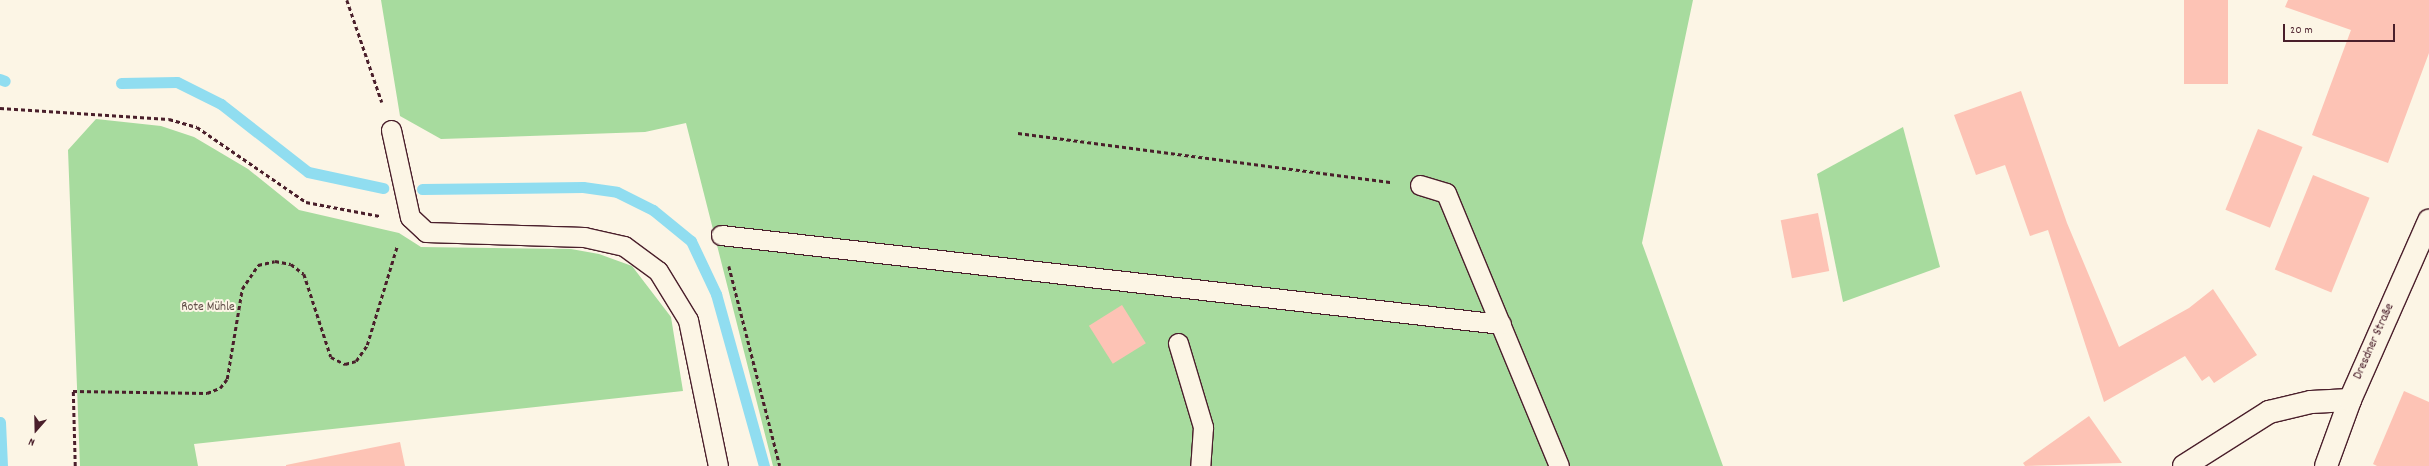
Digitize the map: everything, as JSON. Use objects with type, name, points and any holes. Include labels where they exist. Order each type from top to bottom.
[{"type":"street","name":"Dresdner Straße","points":[[2326,466],[2350,400],[2429,221]]},
{"type":"street","points":[[2184,466],[2269,412],[2311,402],[2350,400]]},
{"type":"lane","points":[[391,130],[410,217],[426,232],[444,235],[584,237],[624,246],[658,271],[688,320],[718,466]]},
{"type":"lane","points":[[1420,185],[1446,193],[1559,466]]},
{"type":"lane","points":[[721,235],[1501,324]]},
{"type":"lane","points":[[1178,343],[1203,427],[1200,466]]},
{"type":"path","points":[[347,0],[391,130]]},
{"type":"path","points":[[0,108],[145,116],[197,127],[306,202],[417,224]]},
{"type":"path","points":[[1018,133],[1420,185]]},
{"type":"path","points":[[74,466],[72,391],[207,393],[220,388],[228,379],[242,289],[258,265],[275,261],[291,264],[304,274],[330,357],[345,364],[356,361],[367,345],[398,243],[417,224]]},
{"type":"path","points":[[721,235],[780,466]]},
{"type":"green space","points":[[381,0],[1693,0],[1642,243],[1723,466],[773,466],[686,123],[645,132],[441,139],[400,116]]},
{"type":"green space","name":"Rote Mühle","points":[[96,119],[161,126],[194,137],[248,169],[299,210],[399,233],[421,247],[571,249],[599,254],[632,266],[671,317],[683,391],[194,444],[198,466],[80,466],[68,150]]},
{"type":"green space","points":[[1903,127],[1940,267],[1843,302],[1817,174]]},
{"type":"building","points":[[2184,0],[2228,0],[2228,84],[2184,84]]},
{"type":"building","points":[[2288,0],[2429,0],[2429,53],[2388,163],[2312,135],[2351,30],[2285,7]]},
{"type":"building","points":[[2021,91],[2067,223],[2119,347],[2189,308],[2213,289],[2257,355],[2214,383],[2209,376],[2202,381],[2185,356],[2104,402],[2048,230],[2030,236],[2005,165],[1976,175],[1954,115]]},
{"type":"building","points":[[2258,129],[2303,147],[2270,228],[2225,210]]},
{"type":"building","points":[[2313,175],[2370,198],[2331,292],[2275,270]]},
{"type":"building","points":[[1818,213],[1829,271],[1792,278],[1781,220]]},
{"type":"building","points":[[1122,305],[1146,343],[1113,364],[1089,326]]},
{"type":"building","points":[[2404,391],[2429,402],[2429,466],[2377,466],[2373,464]]},
{"type":"building","points":[[2089,416],[2122,463],[2025,466],[2023,463]]},
{"type":"building","points":[[400,442],[405,466],[286,466],[286,465]]},
{"type":"waterway","points":[[0,79],[5,81]]},
{"type":"waterway","points":[[121,83],[177,82],[221,104],[308,172],[383,188]]},
{"type":"waterway","points":[[422,189],[583,187],[617,192],[653,210],[691,241],[716,294],[764,466]]},
{"type":"waterway","points":[[0,422],[2,466]]}]
